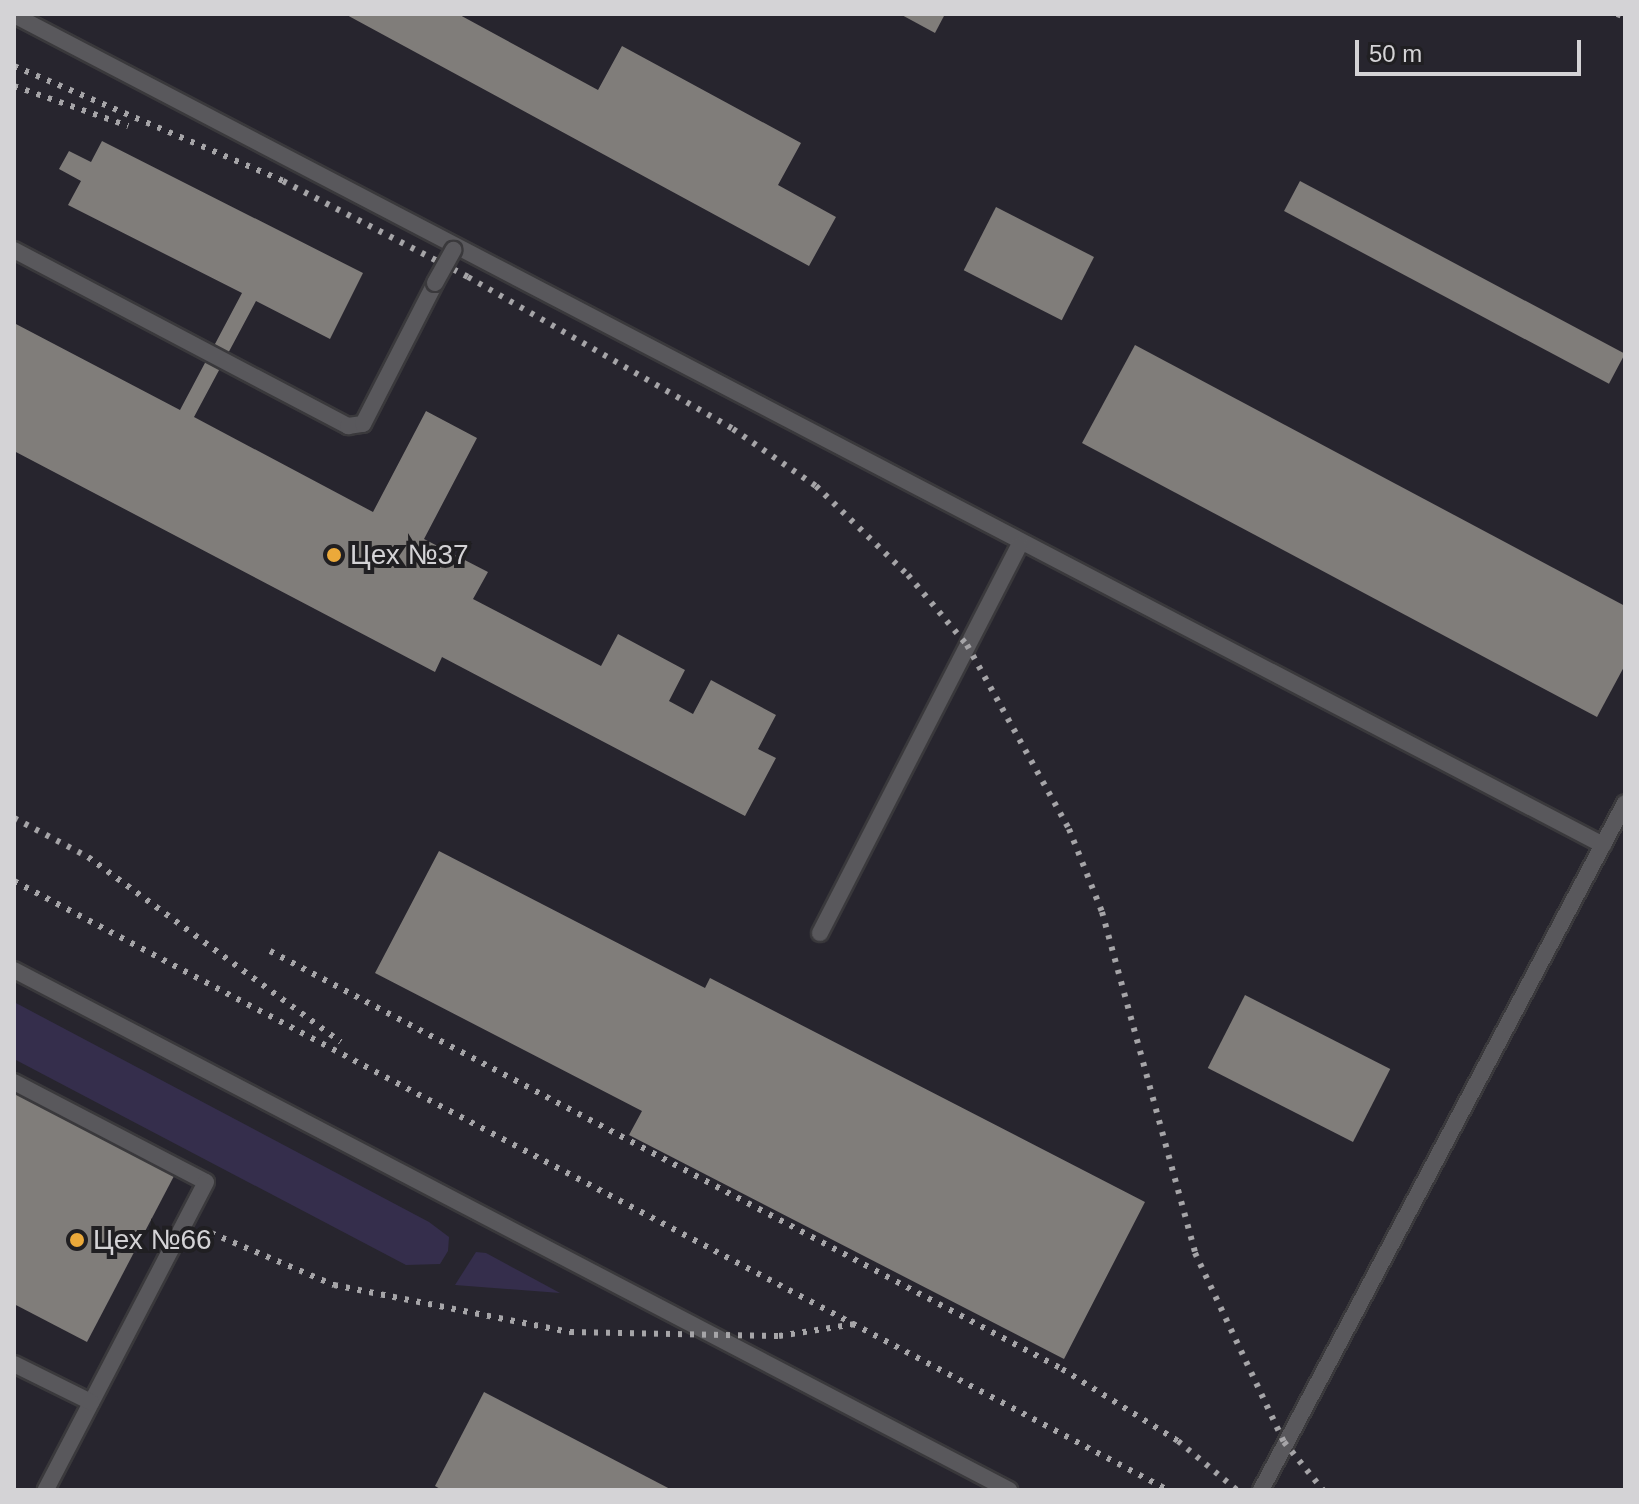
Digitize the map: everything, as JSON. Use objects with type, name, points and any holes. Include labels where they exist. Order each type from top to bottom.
[{"type":"lane","points":[[14,15],[1019,546],[1603,845]]},
{"type":"lane","points":[[14,250],[348,426],[363,424],[453,248]]},
{"type":"lane","points":[[820,933],[1019,546]]},
{"type":"lane","points":[[1261,1490],[1625,803]]},
{"type":"lane","points":[[14,970],[1009,1490]]},
{"type":"lane","points":[[14,1082],[206,1182],[46,1490]]},
{"type":"lane","points":[[14,1364],[91,1402]]},
{"type":"shaded area","points":[[14,14],[1625,14],[1625,1490],[14,1490]]},
{"type":"shaded area","points":[[14,1002],[429,1222],[449,1237],[448,1251],[440,1264],[406,1265],[14,1059]]},
{"type":"shaded area","points":[[476,1252],[486,1253],[560,1293],[455,1285]]},
{"type":"building","points":[[345,14],[458,14],[598,90],[622,46],[801,143],[778,185],[836,217],[809,266]]},
{"type":"building","points":[[900,14],[945,14],[935,33]]},
{"type":"building","name":"Цех №37","points":[[102,141],[363,273],[330,339],[256,301],[194,417],[373,512],[426,411],[477,438],[424,539],[488,572],[473,599],[601,666],[618,634],[685,670],[669,701],[693,714],[711,680],[776,715],[758,749],[776,758],[745,816],[442,657],[435,672],[14,451],[14,323],[180,410],[242,293],[68,205],[81,181],[59,169],[69,151],[91,162]]},
{"type":"building","points":[[1300,181],[1625,354],[1609,384],[1284,211]]},
{"type":"building","points":[[996,207],[1094,257],[1062,320],[964,270]]},
{"type":"building","points":[[1135,345],[1625,606],[1625,665],[1597,717],[1082,443]]},
{"type":"building","points":[[439,851],[705,988],[710,978],[1145,1202],[1064,1359],[629,1135],[642,1111],[375,973]]},
{"type":"building","points":[[1245,995],[1390,1069],[1353,1142],[1208,1068]]},
{"type":"building","name":"Цех №66","points":[[14,1093],[174,1176],[87,1342],[14,1304]]},
{"type":"building","points":[[484,1392],[672,1490],[442,1490],[435,1486]]},
{"type":"railway","points":[[1617,14],[1625,17]]},
{"type":"railway","points":[[14,66],[283,181],[468,277],[733,429],[816,486],[908,575],[967,645],[1069,829],[1102,912],[1195,1253],[1284,1442],[1323,1490]]},
{"type":"railway","points":[[14,86],[128,126]]},
{"type":"railway","points":[[14,818],[88,857],[341,1042]]},
{"type":"railway","points":[[14,881],[1168,1490]]},
{"type":"railway","points":[[270,951],[1062,1369],[1178,1441],[1237,1490]]},
{"type":"railway","points":[[211,1233],[334,1285],[570,1332],[779,1336],[855,1324]]},
{"type":"place","name":"Цех №37","points":[[334,555]]},
{"type":"place","name":"Цех №66","points":[[77,1240]]}]
